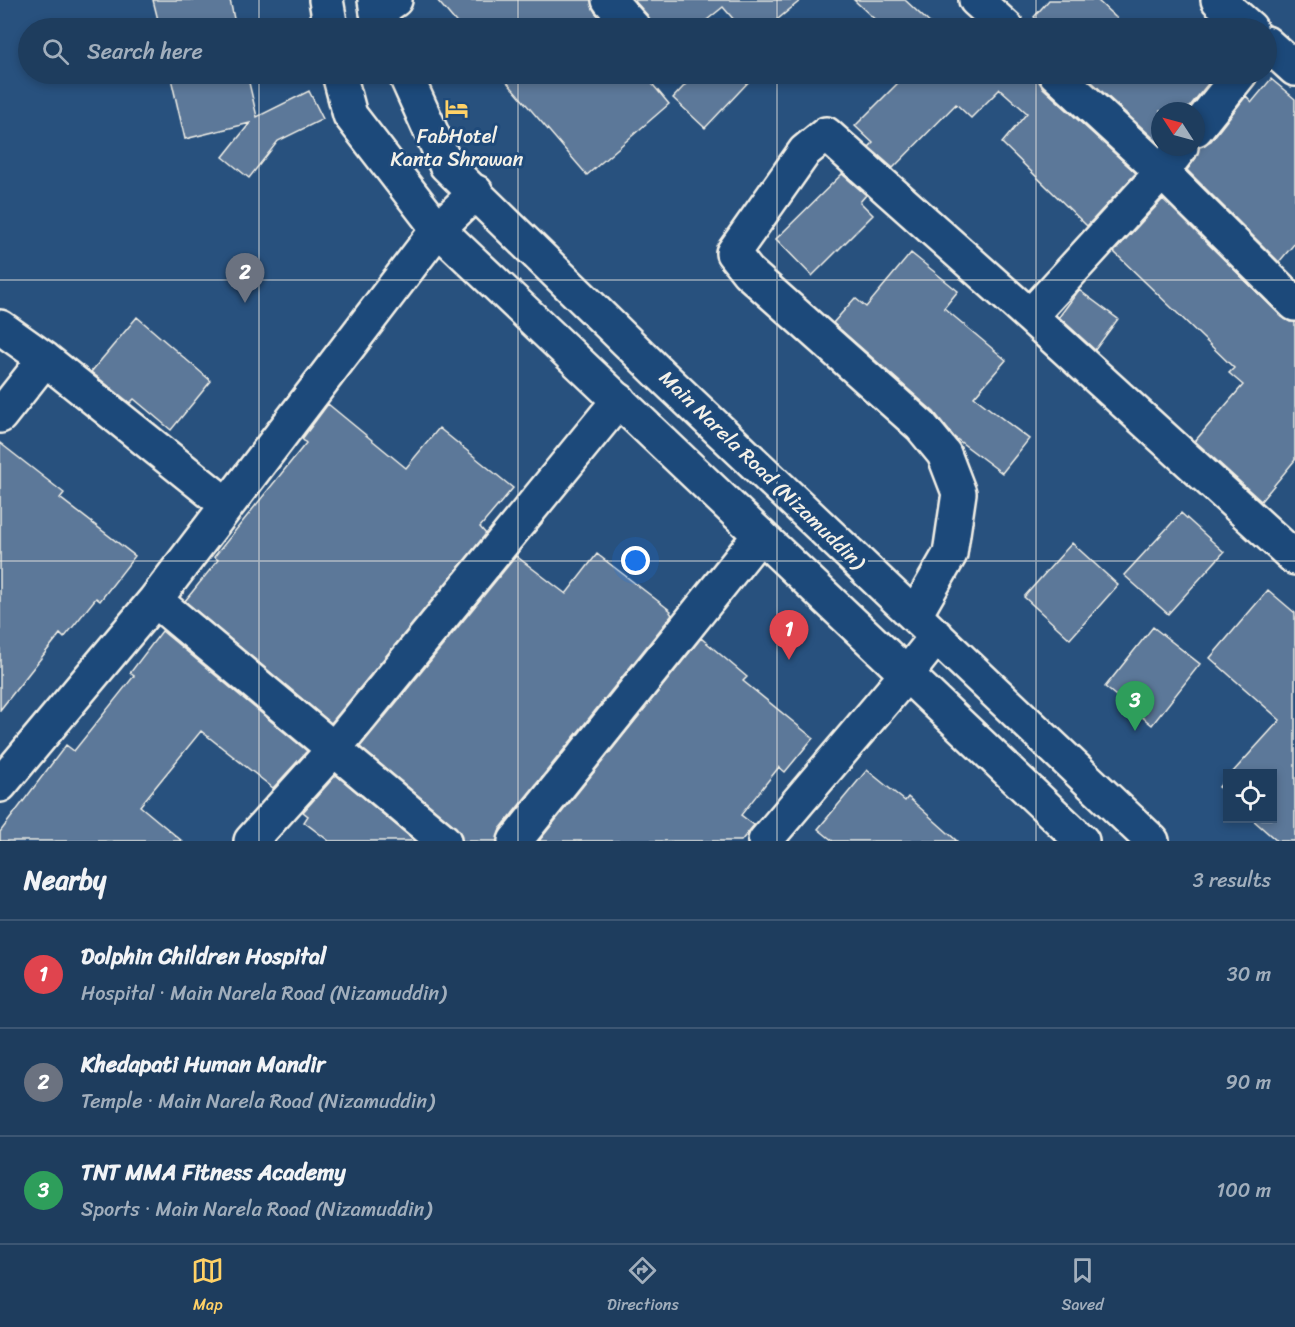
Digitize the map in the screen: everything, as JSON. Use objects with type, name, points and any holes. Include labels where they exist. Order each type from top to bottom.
[{"type":"street","points":[[326,0],[329,18]]},
{"type":"street","points":[[609,0],[625,18]]},
{"type":"street","points":[[976,0],[996,18]]},
{"type":"street","points":[[1218,0],[1239,18]]},
{"type":"street","points":[[1277,53],[1295,69]]},
{"type":"street","points":[[342,84],[350,116],[438,229],[1082,841]]},
{"type":"street","name":"Main Narela Road (Nizamuddin)","points":[[410,84],[446,165],[667,380],[1152,841]]},
{"type":"street","points":[[1070,84],[1171,159],[1295,304]]},
{"type":"street","points":[[1205,118],[1232,84]]},
{"type":"street","points":[[765,841],[906,675],[926,626],[950,554],[959,493],[944,454],[921,426],[748,272],[733,253],[805,151],[826,134],[1295,558]]},
{"type":"street","points":[[1030,316],[1171,159]]},
{"type":"street","points":[[0,785],[155,600],[438,229],[476,192]]},
{"type":"street","points":[[0,327],[45,359],[227,505]]},
{"type":"street","points":[[0,416],[45,359]]},
{"type":"street","points":[[251,841],[333,750],[619,400]]},
{"type":"street","points":[[515,841],[760,535]]},
{"type":"street","points":[[155,600],[444,841]]},
{"type":"building","points":[[153,0],[230,0],[234,18],[158,18]]},
{"type":"building","points":[[437,0],[591,0],[595,12],[600,18],[452,18]]},
{"type":"building","points":[[634,0],[801,0],[779,18],[732,18],[723,7],[709,18],[649,18]]},
{"type":"building","points":[[854,0],[905,0],[924,18],[873,18]]},
{"type":"building","points":[[1049,0],[1097,0],[1116,18],[1035,18]]},
{"type":"building","points":[[172,84],[249,84],[257,117],[309,91],[323,119],[278,141],[249,178],[223,157],[250,123],[185,139]]},
{"type":"building","points":[[509,84],[652,84],[669,104],[587,175]]},
{"type":"building","points":[[686,84],[747,84],[705,128],[673,98]]},
{"type":"building","points":[[897,84],[1040,84],[1136,173],[1087,226],[1002,143],[1027,113],[1000,89],[971,118],[956,104],[893,168],[869,147],[873,143],[855,126]]},
{"type":"building","points":[[1094,84],[1208,84],[1193,102],[1151,102],[1151,136]]},
{"type":"building","points":[[1267,84],[1277,84],[1295,99],[1295,243],[1279,262],[1187,170],[1197,156],[1205,156],[1205,144],[1211,141],[1246,96],[1252,102]]},
{"type":"building","points":[[842,174],[866,195],[860,202],[873,215],[812,276],[776,239]]},
{"type":"building","points":[[1163,199],[1282,317],[1295,322],[1295,460],[1261,501],[1195,441],[1243,385],[1229,373],[1234,368],[1114,252]]},
{"type":"building","points":[[911,253],[958,291],[944,308],[1006,360],[974,397],[1029,439],[1002,473],[954,437],[934,412],[833,323],[855,298],[866,307]]},
{"type":"building","points":[[1079,290],[1118,319],[1095,350],[1059,317]]},
{"type":"building","points":[[137,317],[211,381],[171,430],[134,399],[130,403],[91,372]]},
{"type":"building","points":[[328,404],[406,468],[439,428],[513,488],[480,527],[486,534],[331,723],[185,601],[218,560],[214,557],[306,443],[302,439]]},
{"type":"building","points":[[0,443],[64,493],[60,498],[135,556],[100,601],[96,598],[64,638],[60,634],[0,710]]},
{"type":"building","points":[[1181,513],[1224,552],[1168,614],[1124,575]]},
{"type":"building","points":[[1072,543],[1118,585],[1070,639],[1024,597]]},
{"type":"building","points":[[597,554],[671,611],[672,615],[500,829],[497,841],[462,841],[461,834],[456,827],[360,747],[516,556],[566,594]]},
{"type":"building","points":[[1268,590],[1295,613],[1295,841],[1277,841],[1257,823],[1277,823],[1277,769],[1236,769],[1280,720],[1210,658]]},
{"type":"building","points":[[1153,627],[1200,664],[1152,725],[1105,687]]},
{"type":"building","points":[[162,631],[307,751],[273,788],[201,731],[140,806],[182,841],[0,841],[0,832],[66,745],[74,751],[134,676],[130,673]]},
{"type":"building","points":[[701,638],[747,677],[743,681],[813,738],[785,772],[779,767],[741,815],[754,825],[741,841],[539,841]]},
{"type":"building","points":[[867,770],[905,801],[908,797],[957,841],[833,841],[818,829]]},
{"type":"building","points":[[336,775],[415,841],[329,841],[304,822],[308,816],[303,812]]},
{"type":"place","name":"FabHotel Kanta Shrawan","points":[[457,108]]},
{"type":"place","name":"Khedapati Human Mandir","points":[[245,303]]},
{"type":"place","name":"Dolphin Children Hospital","points":[[789,660]]},
{"type":"place","name":"TNT MMA Fitness Academy","points":[[1135,731]]}]
